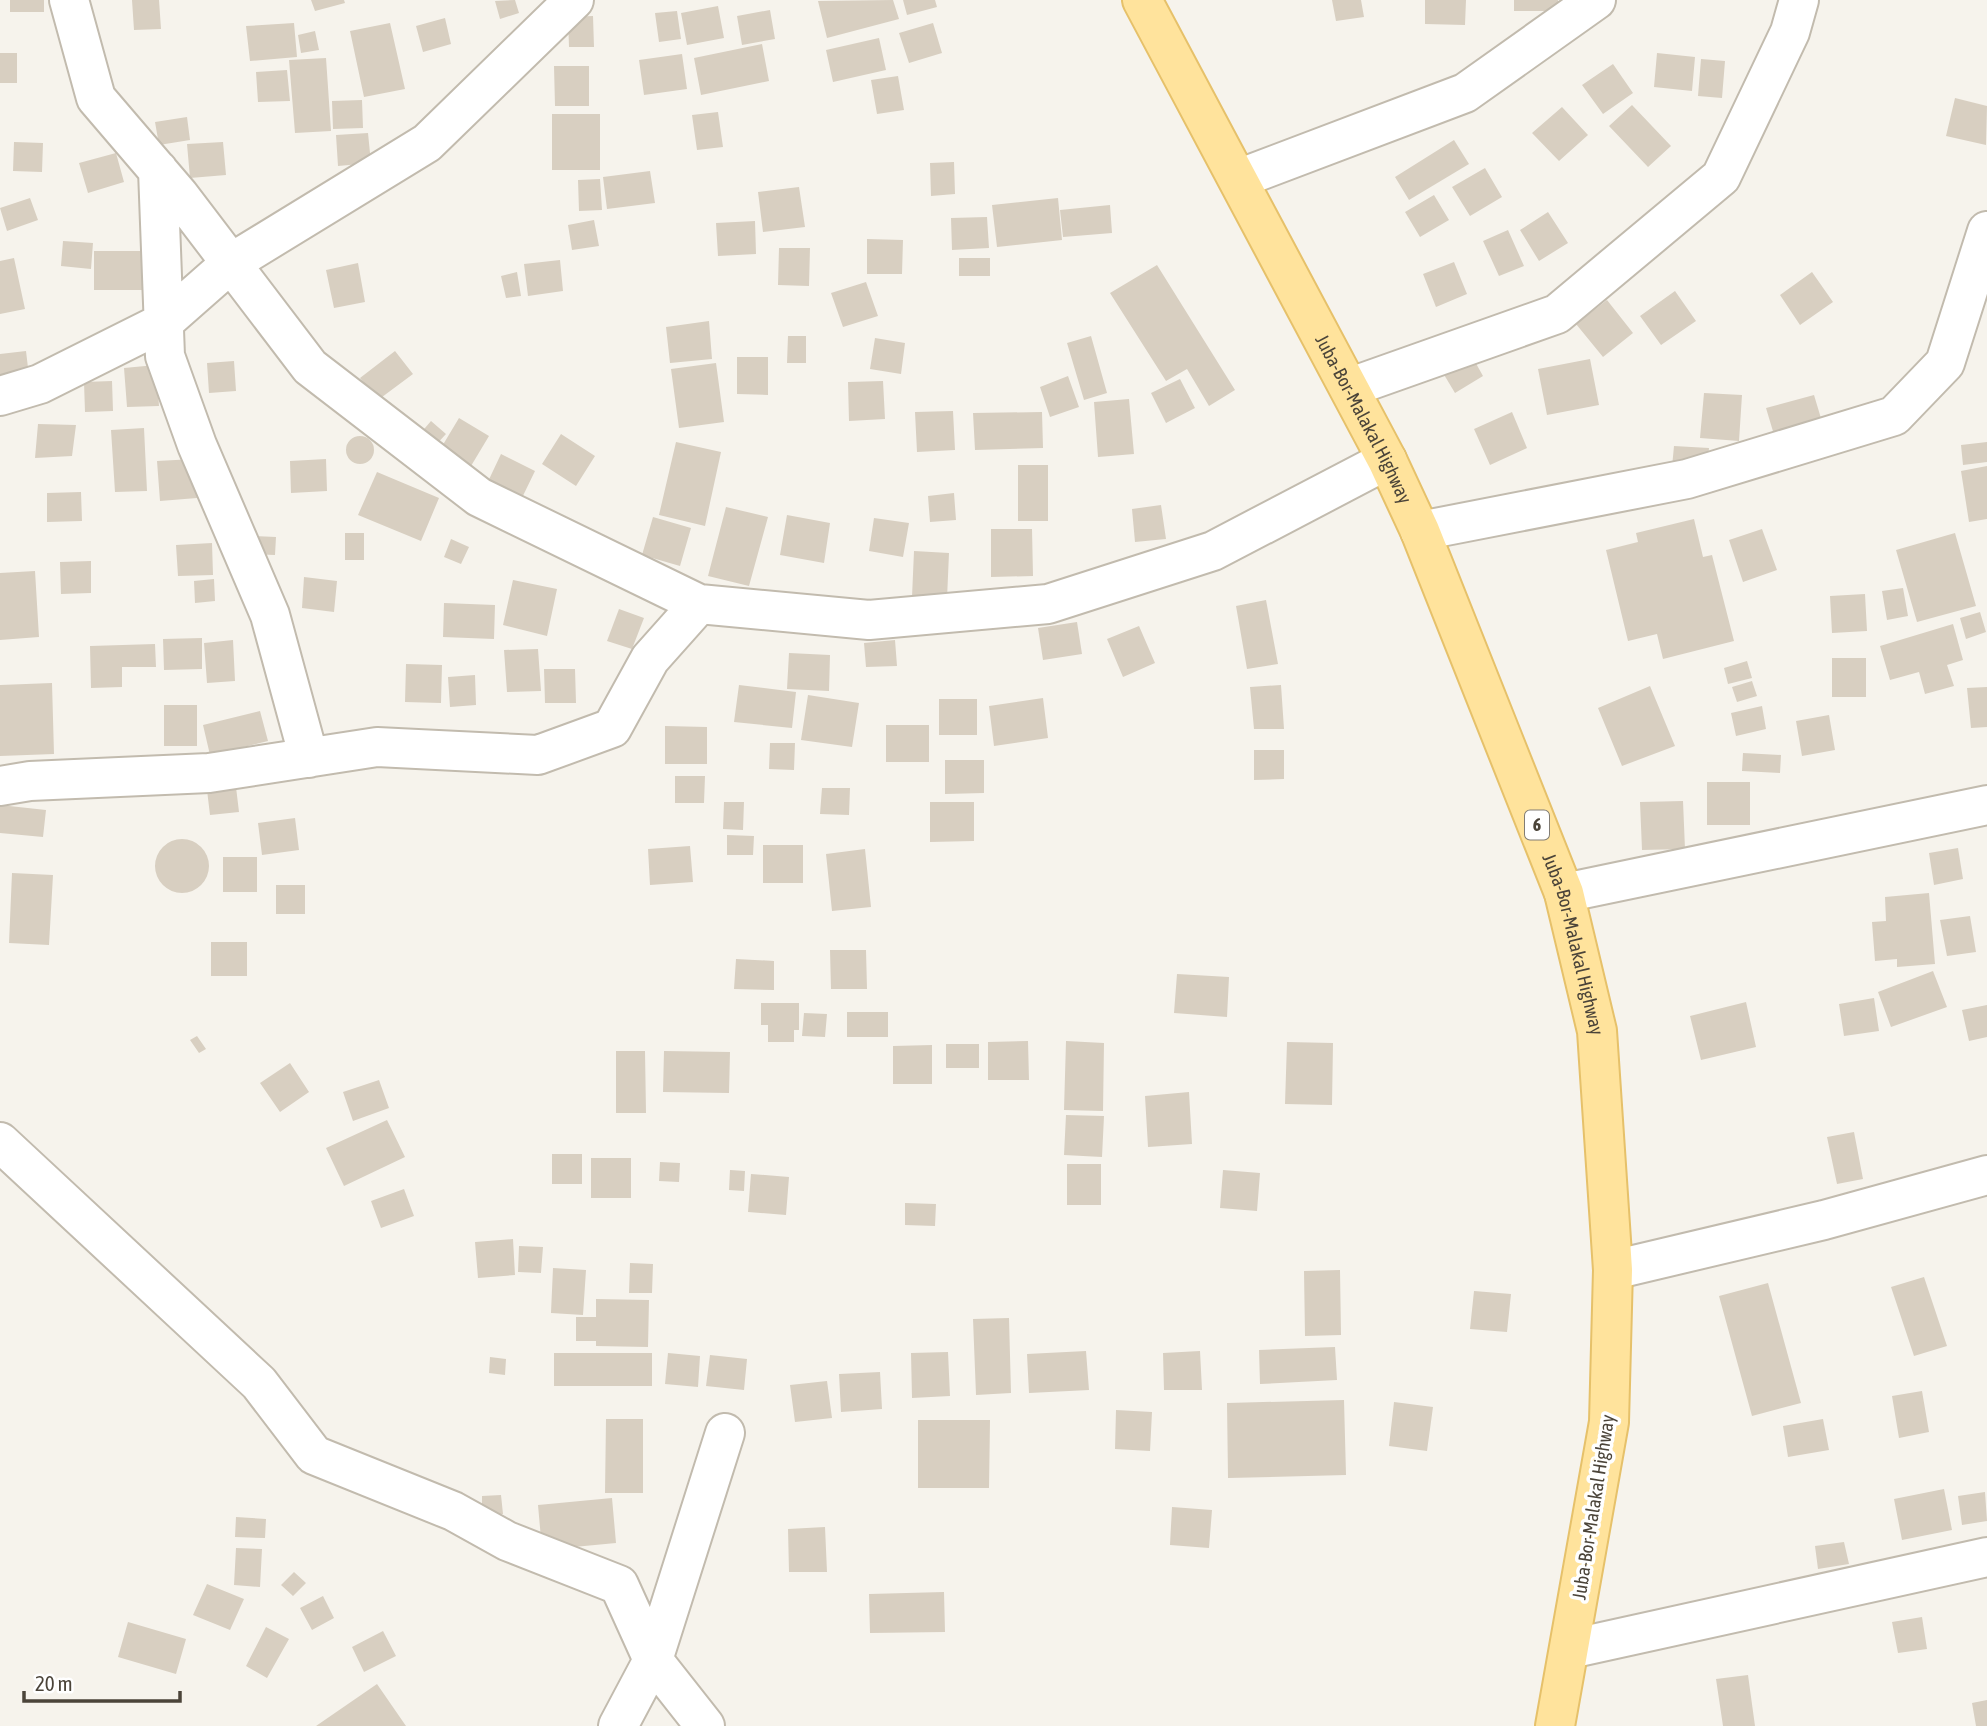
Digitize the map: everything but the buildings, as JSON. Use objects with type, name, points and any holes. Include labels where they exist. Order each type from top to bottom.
[{"type":"main road","name":"Juba-Bor-Malakal Highway","points":[[1142,0],[1351,387],[1387,460],[1420,531],[1564,893],[1597,1031],[1614,1270],[1609,1422],[1555,1726]]},
{"type":"street","points":[[69,0],[96,98],[158,170],[310,367],[479,497],[699,604],[869,620],[1048,604],[1213,551],[1387,460]]},
{"type":"street","points":[[0,396],[40,384],[164,322],[231,263],[427,143],[574,0]]},
{"type":"street","points":[[1238,179],[1465,93],[1596,0]]},
{"type":"street","points":[[1351,387],[1558,314],[1721,177],[1790,32],[1799,0]]},
{"type":"street","points":[[158,170],[165,356],[197,445],[270,615],[309,758]]},
{"type":"street","points":[[1420,531],[1687,479],[1894,416],[1945,363],[1987,231]]},
{"type":"street","points":[[0,786],[30,781],[209,773],[377,747],[538,755],[612,727],[650,659],[699,604]]},
{"type":"street","points":[[1564,893],[1987,805]]},
{"type":"street","points":[[0,1142],[259,1383],[314,1455],[453,1511],[507,1541],[619,1585],[653,1660],[705,1726]]},
{"type":"street","points":[[1614,1270],[1825,1220],[1987,1175]]},
{"type":"street","points":[[618,1726],[653,1660],[725,1433]]},
{"type":"street","points":[[1570,1649],[1987,1557]]}]
